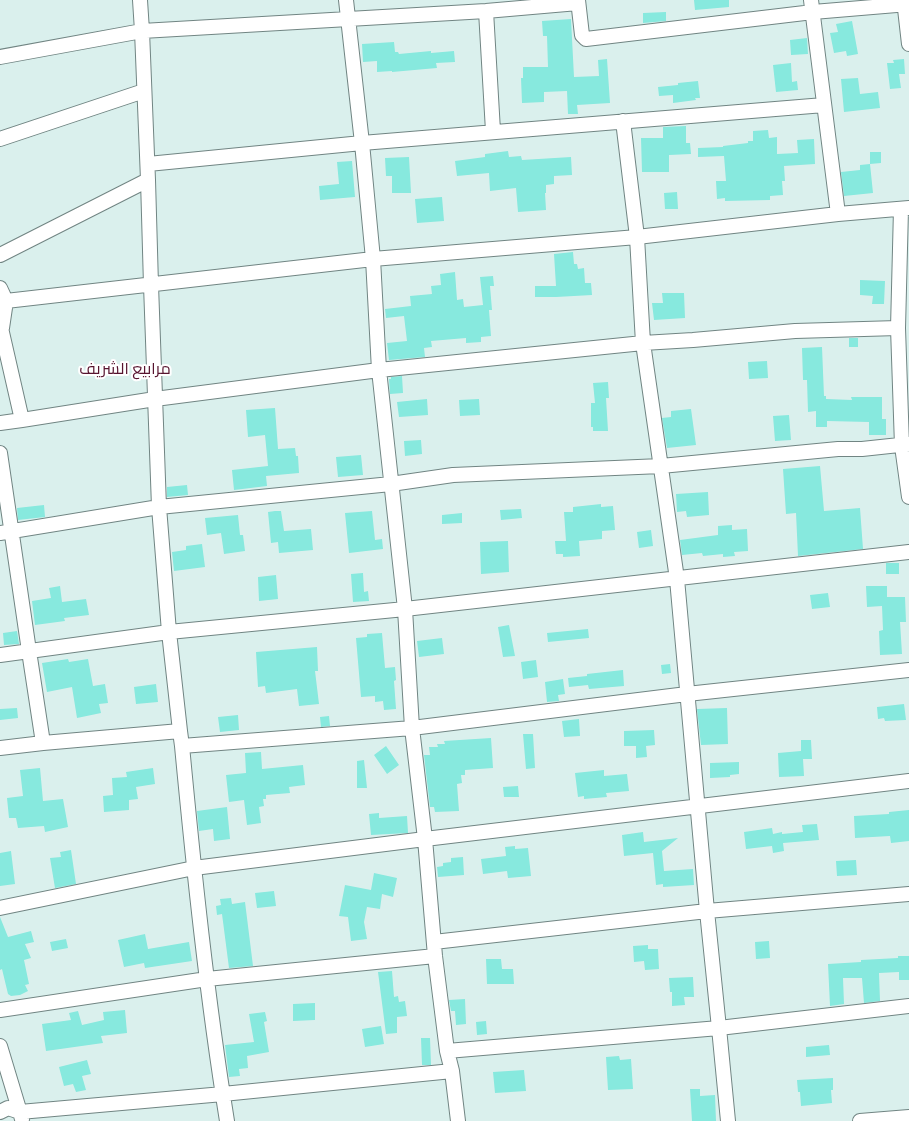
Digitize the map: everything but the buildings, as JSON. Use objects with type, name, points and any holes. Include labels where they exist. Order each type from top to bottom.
[{"type":"street","points":[[140,0],[148,164],[159,506],[169,632],[194,868],[207,979],[227,1121]]},
{"type":"street","points":[[346,0],[373,259],[379,370],[405,609],[412,728],[425,839],[434,949],[447,1051],[452,1071],[458,1121]]},
{"type":"street","points":[[0,57],[142,31],[486,11],[578,1],[582,35],[586,39],[812,6],[906,3],[909,44]]},
{"type":"street","points":[[812,6],[838,214]]},
{"type":"street","points":[[486,11],[493,131]]},
{"type":"street","points":[[0,139],[144,91]]},
{"type":"street","points":[[148,164],[493,131],[824,105]]},
{"type":"street","points":[[623,121],[637,237],[643,343],[677,579],[697,806],[728,1121]]},
{"type":"street","points":[[0,255],[148,180]]},
{"type":"street","points":[[6,301],[373,259],[637,237],[838,214],[905,209],[898,328],[909,497]]},
{"type":"street","points":[[0,288],[6,301],[1,328],[22,420]]},
{"type":"street","points":[[0,423],[155,399],[379,370],[643,343],[795,331],[898,328]]},
{"type":"street","points":[[6,532],[159,506],[391,484],[453,475],[661,466],[838,449],[862,449],[906,445]]},
{"type":"street","points":[[0,454],[6,532],[29,651],[43,743]]},
{"type":"street","points":[[0,655],[169,632],[405,609],[909,552]]},
{"type":"street","points":[[182,746],[412,728],[687,694],[909,670]]},
{"type":"street","points":[[0,748],[180,731]]},
{"type":"street","points":[[0,908],[194,868],[909,781]]},
{"type":"street","points":[[0,1010],[207,979],[707,911],[909,894]]},
{"type":"street","points":[[447,1051],[719,1028],[909,1006]]},
{"type":"street","points":[[0,1046],[21,1116]]},
{"type":"street","points":[[0,1112],[8,1108],[21,1116],[452,1071]]},
{"type":"street","points":[[860,1121],[909,1117]]},
{"type":"district","name":"مرابيع الشريف","points":[[125,370]]}]
